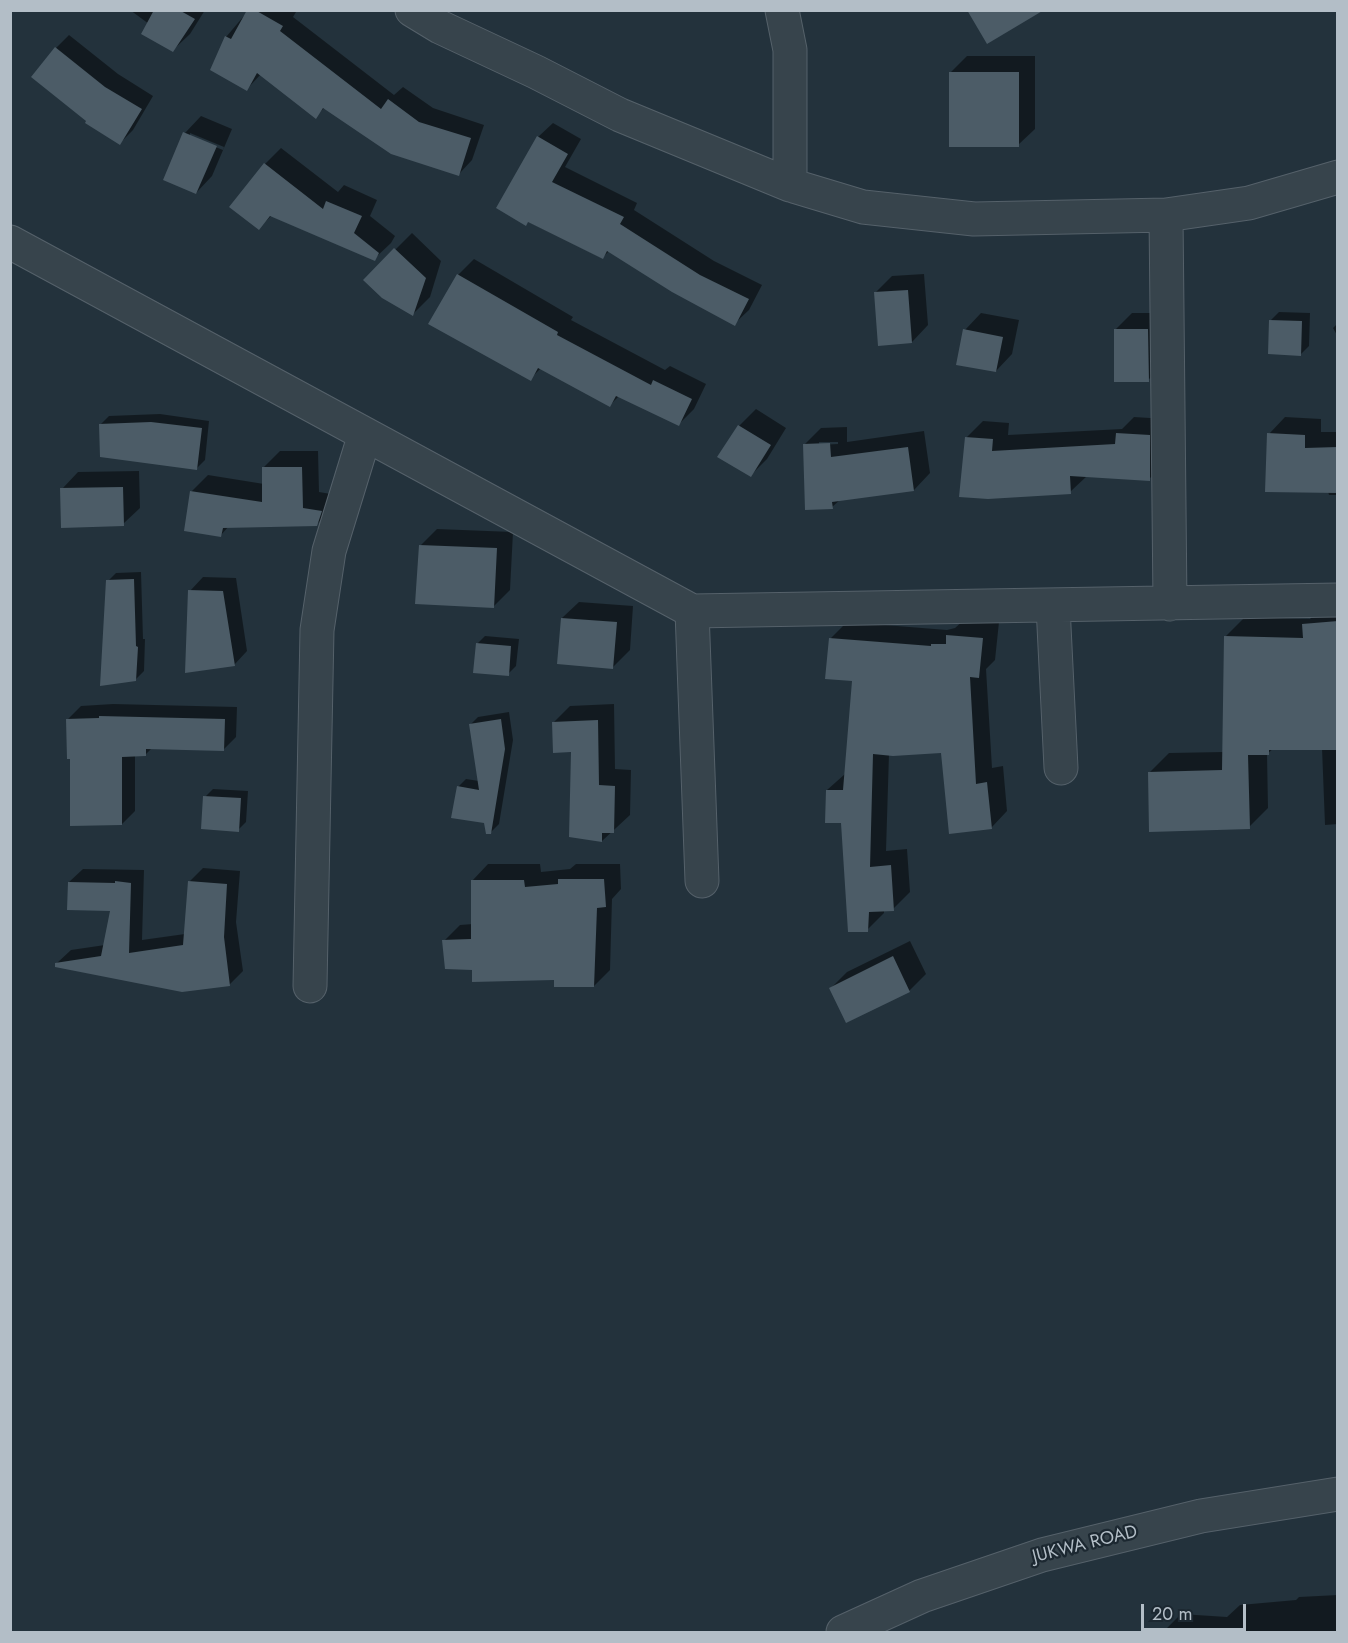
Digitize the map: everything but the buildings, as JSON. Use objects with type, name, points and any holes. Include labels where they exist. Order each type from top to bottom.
[{"type":"street","points":[[412,10],[440,19],[620,115],[790,185],[862,207],[974,219],[1166,215],[1250,203],[1338,177]]},
{"type":"street","points":[[782,10],[790,50],[790,185]]},
{"type":"street","points":[[1166,215],[1170,604]]},
{"type":"street","points":[[10,242],[692,611],[1338,600]]},
{"type":"street","points":[[310,986],[317,630],[329,550],[365,434]]},
{"type":"street","points":[[1053,606],[1061,768]]},
{"type":"street","points":[[692,611],[702,881]]},
{"type":"street","name":"JUKWA ROAD","points":[[843,1632],[922,1596],[1042,1555],[1201,1516],[1338,1494]]}]
